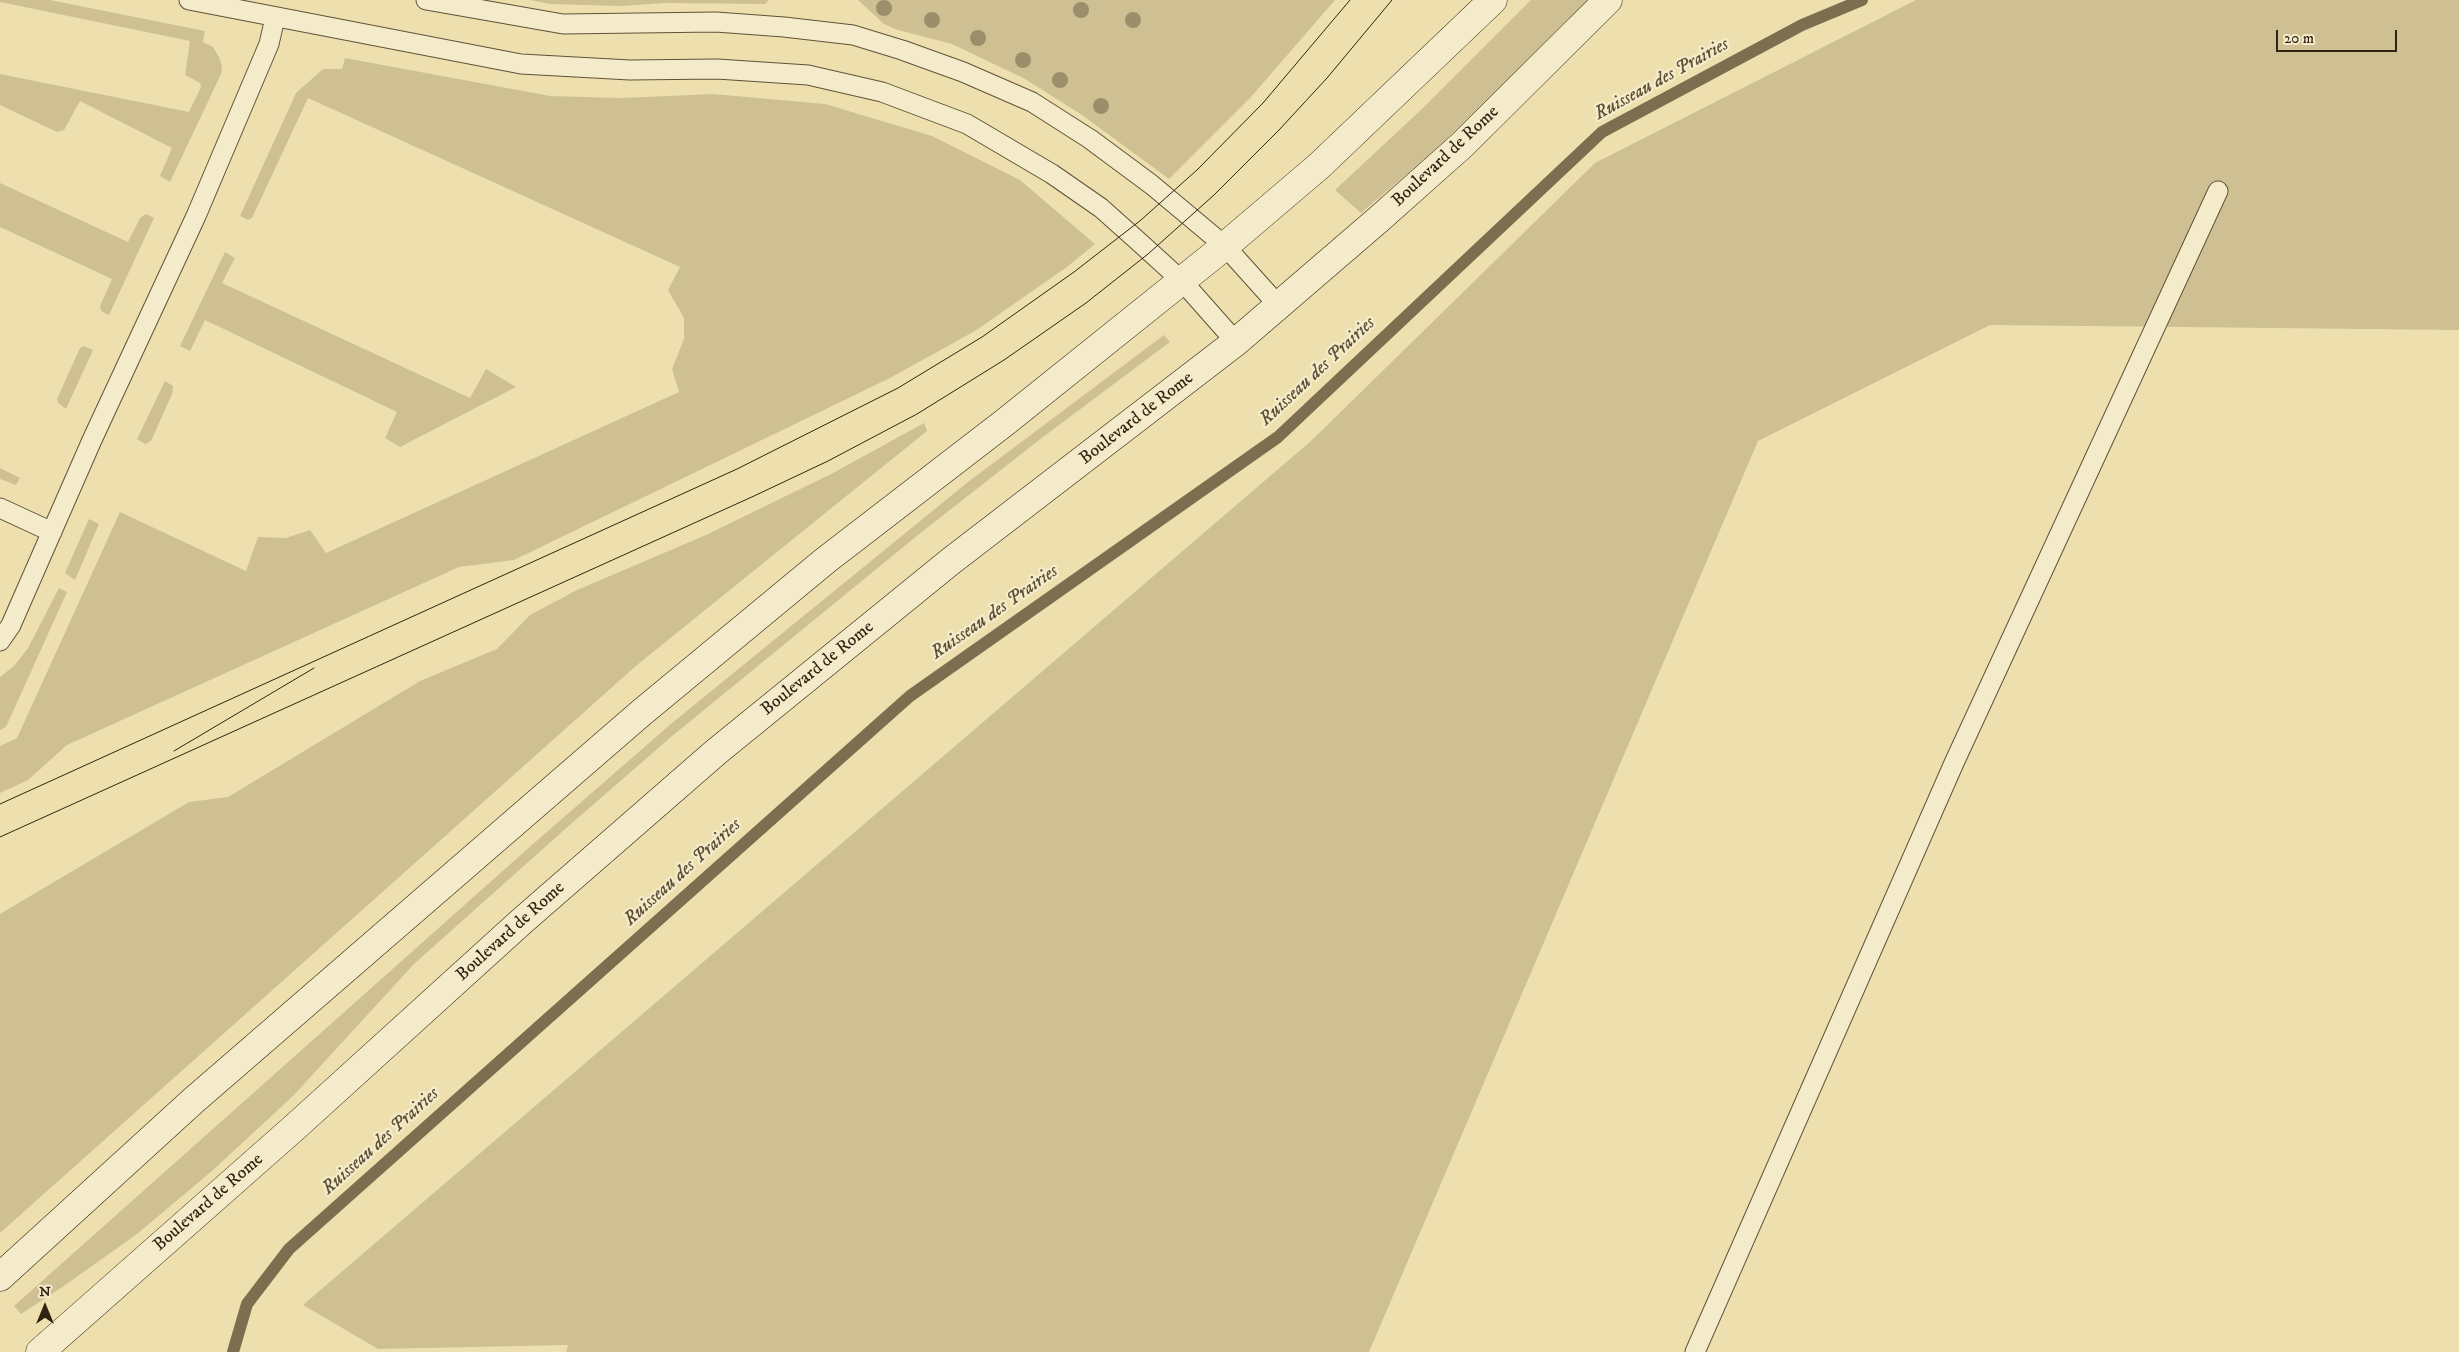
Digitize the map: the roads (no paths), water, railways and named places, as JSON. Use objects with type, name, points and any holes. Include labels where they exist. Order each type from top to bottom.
[{"type":"main road","points":[[0,1276],[194,1100],[641,713],[826,560],[1004,423],[1182,281],[1319,166],[1493,0]]},
{"type":"main road","name":"Boulevard de Rome","points":[[40,1352],[295,1127],[522,921],[716,752],[951,561],[1236,342],[1462,145],[1608,0]]},
{"type":"lane","points":[[189,0],[520,64],[630,70],[717,69],[808,75],[882,92],[968,124],[1052,174],[1101,208],[1182,281],[1236,342]]},
{"type":"lane","points":[[426,0],[564,24],[716,22],[784,27],[853,35],[902,50],[963,72],[1032,102],[1126,165],[1225,246],[1278,305]]},
{"type":"lane","points":[[0,640],[11,625],[196,216],[268,44],[275,18]]},
{"type":"lane","points":[[1694,1352],[1954,762],[2218,191]]},
{"type":"lane","points":[[0,508],[52,532]]},
{"type":"waterway","name":"Ruisseau des Prairies","points":[[233,1352],[247,1304],[289,1249],[910,696],[1278,437],[1602,132],[1802,25],[1862,0]]},
{"type":"tram line","points":[[0,804],[737,469],[898,388],[982,337],[1074,272],[1141,220],[1198,169],[1263,103],[1350,0]]},
{"type":"tram line","points":[[0,837],[754,496],[828,461],[917,414],[1004,360],[1086,303],[1148,254],[1214,195],[1279,130],[1327,78],[1392,0]]},
{"type":"tram line","points":[[174,751],[314,668]]}]
